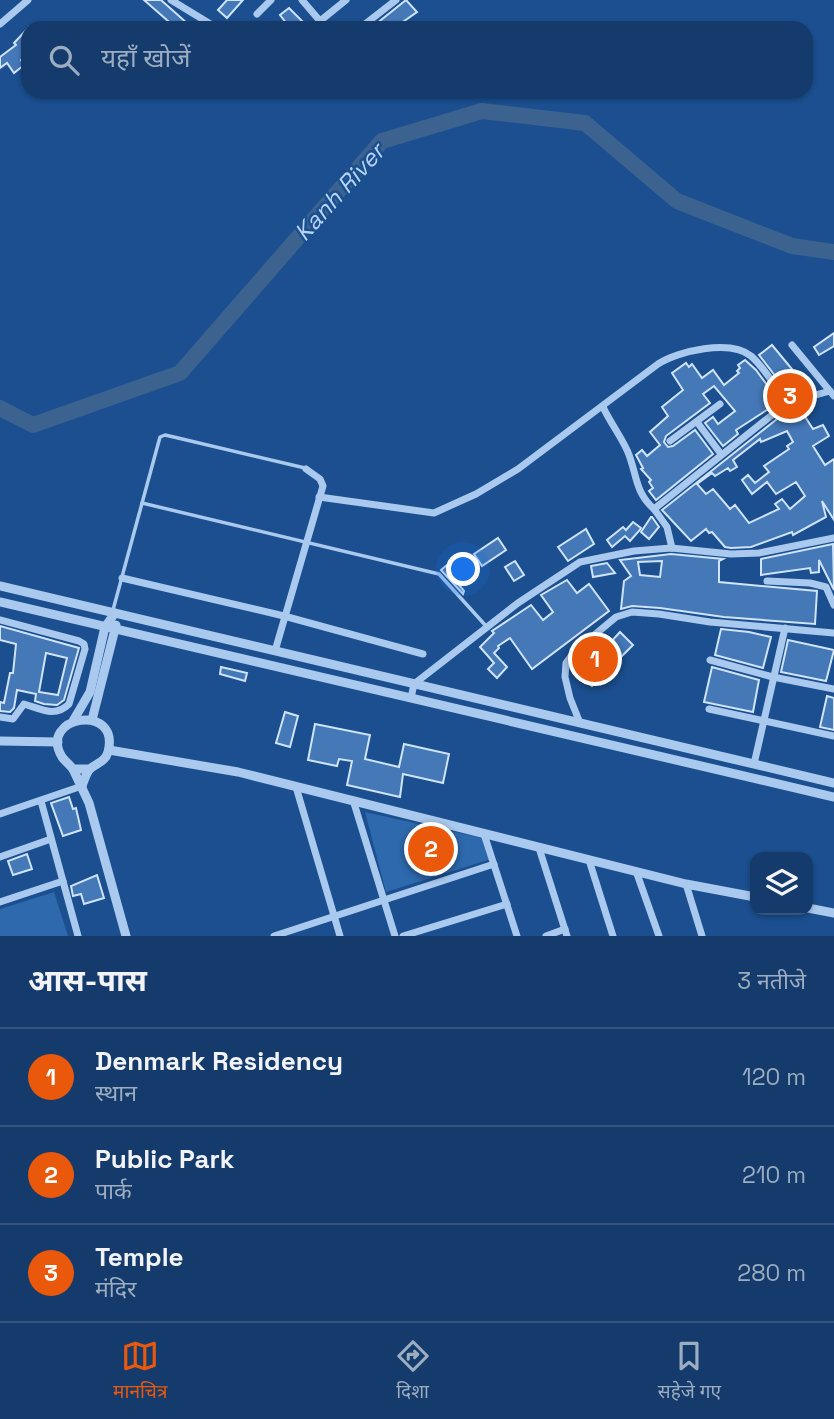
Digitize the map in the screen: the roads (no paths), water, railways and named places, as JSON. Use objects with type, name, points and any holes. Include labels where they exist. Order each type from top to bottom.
[{"type":"street","points":[[0,24],[28,0]]},
{"type":"street","points":[[171,0],[206,21]]},
{"type":"street","points":[[257,14],[271,0]]},
{"type":"street","points":[[302,0],[320,21],[346,0]]},
{"type":"street","points":[[369,21],[396,0]]},
{"type":"street","points":[[654,509],[787,404],[832,393],[792,345]]},
{"type":"street","points":[[319,497],[434,513],[476,494],[518,469],[668,357],[678,353],[705,348],[728,349],[749,354],[787,404]]},
{"type":"street","points":[[670,441],[720,404]]},
{"type":"street","points":[[603,407],[626,448],[635,470],[637,486],[667,527],[672,548]]},
{"type":"street","points":[[697,422],[721,454]]},
{"type":"street","points":[[275,651],[323,486],[320,479],[306,469]]},
{"type":"street","points":[[411,698],[414,684],[518,603],[580,562],[634,551],[672,548],[731,554],[759,553],[834,538]]},
{"type":"street","points":[[122,578],[284,616],[423,654]]},
{"type":"street","points":[[767,581],[810,583],[826,587],[834,605]]},
{"type":"street","points":[[0,586],[834,783]]},
{"type":"street","points":[[0,602],[834,797]]},
{"type":"street","points":[[580,723],[565,677],[566,663],[574,652],[616,617],[632,612],[646,613],[710,622],[834,633]]},
{"type":"street","points":[[114,613],[105,626],[90,692],[73,721],[62,731],[58,742],[63,758],[82,786],[125,936]]},
{"type":"street","points":[[92,720],[116,629],[114,613]]},
{"type":"street","points":[[0,620],[79,641],[84,644],[85,649],[69,704],[65,708],[54,713],[24,704],[13,719],[0,717]]},
{"type":"street","points":[[754,764],[785,628]]},
{"type":"street","points":[[710,660],[834,689]]},
{"type":"street","points":[[709,709],[834,736]]},
{"type":"street","points":[[73,721],[92,720],[104,729],[109,738],[109,750],[99,765],[90,769],[73,769]]},
{"type":"street","points":[[0,741],[58,742]]},
{"type":"street","points":[[109,750],[238,772],[686,884],[750,896]]},
{"type":"street","points":[[0,814],[82,786],[90,769]]},
{"type":"street","points":[[296,787],[340,936]]},
{"type":"street","points":[[353,800],[395,936]]},
{"type":"street","points":[[40,801],[78,936]]},
{"type":"street","points":[[484,834],[517,936]]},
{"type":"street","points":[[0,856],[51,839]]},
{"type":"street","points":[[540,848],[566,933],[545,936]]},
{"type":"street","points":[[589,860],[613,936]]},
{"type":"street","points":[[274,936],[290,933],[494,864]]},
{"type":"street","points":[[635,871],[659,936]]},
{"type":"street","points":[[0,902],[63,881]]},
{"type":"street","points":[[686,884],[702,936]]},
{"type":"street","points":[[403,936],[506,904]]},
{"type":"street","points":[[813,909],[834,913]]},
{"type":"lane","points":[[114,613],[160,437],[165,435],[306,469]]},
{"type":"lane","points":[[142,503],[439,573],[487,627]]},
{"type":"waterway","name":"Kanh River","points":[[0,408],[33,425],[180,373],[382,141],[482,111],[585,123],[677,201],[792,246],[834,252]]},
{"type":"place","name":"Temple","points":[[790,396]]},
{"type":"place","name":"Denmark Residency","points":[[595,659]]},
{"type":"place","name":"Public Park","points":[[431,849]]}]
